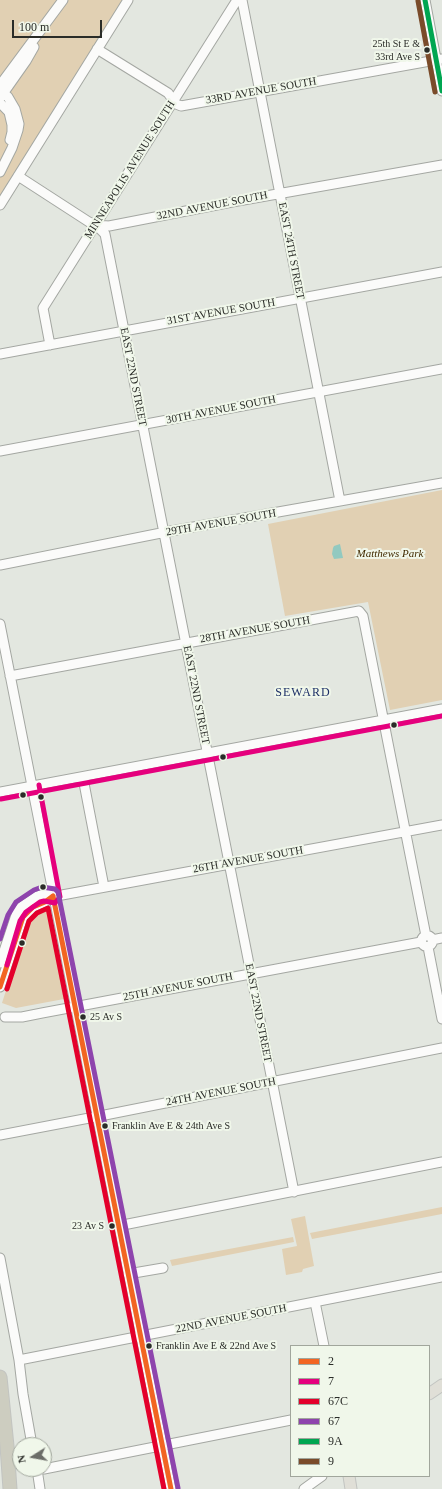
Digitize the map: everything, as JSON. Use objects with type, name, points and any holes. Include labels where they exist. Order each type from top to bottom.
[{"type":"highway","points":[[0,1377],[10,1489]]},
{"type":"highway","points":[[0,1392],[5,1420]]},
{"type":"main road","points":[[430,1393],[442,1385]]},
{"type":"main road","points":[[349,1477],[352,1489]]},
{"type":"street","points":[[0,172],[12,148],[19,124],[15,109],[1,92],[31,42],[39,34],[63,0]]},
{"type":"street","points":[[0,205],[128,0]]},
{"type":"street","name":"MINNEAPOLIS AVENUE SOUTH","points":[[50,345],[44,308],[237,0]]},
{"type":"street","name":"EAST 24TH STREET","points":[[242,0],[340,501]]},
{"type":"street","points":[[425,0],[439,59],[442,91]]},
{"type":"street","name":"33RD AVENUE SOUTH","points":[[97,49],[168,93],[176,104],[182,106],[439,59]]},
{"type":"street","points":[[0,103],[9,112],[12,132],[0,161]]},
{"type":"street","points":[[0,115],[11,121]]},
{"type":"street","name":"32ND AVENUE SOUTH","points":[[96,225],[109,226],[280,193],[442,165]]},
{"type":"street","points":[[16,179],[96,225]]},
{"type":"street","name":"EAST 22ND STREET","points":[[96,225],[105,234],[294,1192]]},
{"type":"street","name":"31ST AVENUE SOUTH","points":[[0,354],[442,272]]},
{"type":"street","name":"30TH AVENUE SOUTH","points":[[0,451],[442,369]]},
{"type":"street","name":"29TH AVENUE SOUTH","points":[[0,565],[442,482]]},
{"type":"street","name":"28TH AVENUE SOUTH","points":[[10,676],[359,611],[362,616],[383,721]]},
{"type":"street","points":[[0,624],[171,1489]]},
{"type":"street","points":[[0,792],[83,778],[207,753],[442,710]]},
{"type":"street","points":[[383,721],[442,1019]]},
{"type":"street","points":[[83,778],[104,887]]},
{"type":"street","name":"26TH AVENUE SOUTH","points":[[0,963],[14,918],[22,907],[37,896],[44,894],[53,896],[104,887],[442,824]]},
{"type":"street","name":"26TH AVENUE SOUTH","points":[[0,987],[23,917],[33,907],[45,902],[53,896]]},
{"type":"street","name":"25TH AVENUE SOUTH","points":[[5,1017],[22,1017],[442,938]]},
{"type":"street","name":"24TH AVENUE SOUTH","points":[[0,1135],[442,1048]]},
{"type":"street","points":[[118,1226],[442,1162]]},
{"type":"street","points":[[0,1258],[19,1360],[31,1437]]},
{"type":"street","points":[[128,1274],[163,1268]]},
{"type":"street","name":"22ND AVENUE SOUTH","points":[[19,1360],[140,1335],[442,1277]]},
{"type":"street","points":[[315,1302],[324,1345]]},
{"type":"street","points":[[52,1467],[290,1420]]},
{"type":"street","points":[[40,1477],[40,1489]]},
{"type":"street","points":[[304,1489],[321,1477]]},
{"type":"green space","points":[[0,0],[124,0],[0,198]]},
{"type":"green space","name":"Matthews Park","points":[[442,490],[442,700],[390,710],[368,602],[285,616],[268,524]]},
{"type":"green space","points":[[42,909],[47,909],[64,999],[16,1008],[2,1003],[28,922]]},
{"type":"green space","points":[[442,1207],[442,1214],[312,1239],[310,1233]]},
{"type":"green space","points":[[305,1216],[314,1266],[303,1269],[302,1272],[286,1275],[282,1249],[297,1246],[291,1219]]},
{"type":"green space","points":[[293,1237],[294,1242],[172,1266],[170,1260]]},
{"type":"water","points":[[340,544],[343,558],[334,559],[332,554],[333,548],[334,546]]},
{"type":"transit line","name":"9A","points":[[425,0],[442,91]]},
{"type":"transit line","name":"9","points":[[418,1],[435,92]]},
{"type":"transit line","name":"7","points":[[1,799],[442,716]]},
{"type":"transit line","name":"7","points":[[7,965],[20,921],[26,912],[40,902],[44,901],[55,903],[60,897],[39,785]]},
{"type":"transit line","name":"67","points":[[0,939],[8,915],[16,902],[34,890],[42,887],[55,889],[58,892],[178,1488]]},
{"type":"transit line","name":"2","points":[[53,896],[171,1489]]},
{"type":"transit line","name":"2","points":[[0,987],[23,917],[33,907],[45,902],[53,896]]},
{"type":"transit line","name":"67C","points":[[7,989],[29,921],[37,913],[48,908],[164,1489]]},
{"type":"place","name":"25th St E & 33rd Ave S","points":[[427,50]]},
{"type":"place","name":"25 Av S","points":[[83,1017]]},
{"type":"place","name":"Franklin Ave E & 24th Ave S","points":[[105,1126]]},
{"type":"place","name":"23 Av S","points":[[112,1226]]},
{"type":"place","name":"Franklin Ave E & 22nd Ave S","points":[[149,1346]]},
{"type":"district","name":"SEWARD","points":[[303,693]]}]
